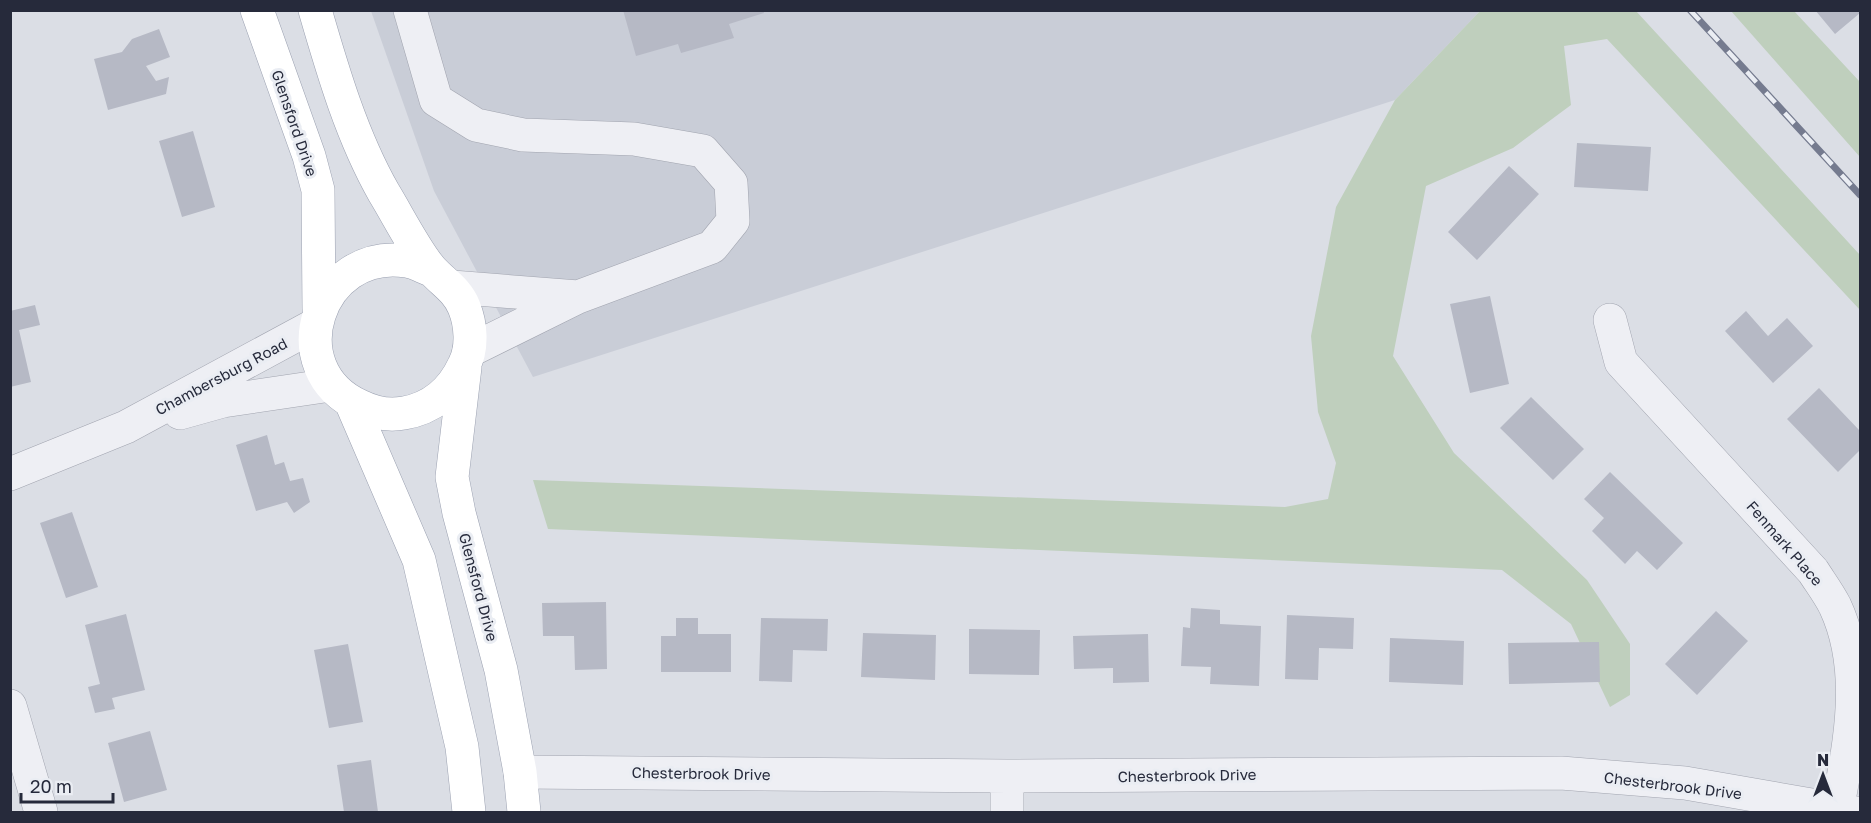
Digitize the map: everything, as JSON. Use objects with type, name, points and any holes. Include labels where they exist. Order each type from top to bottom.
[{"type":"main road","name":"Glensford Drive","points":[[257,10],[309,156],[318,190],[317,317]]},
{"type":"main road","points":[[315,10],[353,126],[383,190],[467,317],[470,328],[468,356],[455,382],[439,399],[418,410],[395,414],[372,412],[341,394]]},
{"type":"main road","points":[[442,278],[406,261],[380,261],[354,270],[333,286],[317,317],[315,346],[320,367],[341,394],[418,560],[462,747],[469,813]]},
{"type":"main road","name":"Glensford Drive","points":[[468,356],[452,477],[459,513],[501,670],[520,772],[524,813]]},
{"type":"street","points":[[410,10],[436,100],[476,125],[523,135],[634,139],[703,151],[731,183],[733,221],[712,247],[578,297],[468,356]]},
{"type":"street","points":[[442,278],[578,297]]},
{"type":"street","name":"Chambersburg Road","points":[[126,427],[317,317]]},
{"type":"street","name":"Fenmark Place","points":[[1610,320],[1621,362],[1813,571],[1835,606],[1848,645],[1852,676],[1853,707],[1844,811]]},
{"type":"street","name":"Chambersburg Road","points":[[10,474],[126,427],[223,401],[341,394]]},
{"type":"street","points":[[10,706],[41,813]]},
{"type":"street","name":"Chesterbrook Drive","points":[[520,772],[1007,776],[1561,773],[1685,783],[1844,811]]},
{"type":"street","points":[[1007,776],[1007,813]]},
{"type":"shaded area","points":[[371,11],[1480,11],[1395,100],[533,377],[434,191]]},
{"type":"green space","points":[[1480,11],[1636,11],[1860,255],[1860,310],[1607,39],[1564,46],[1571,105],[1513,148],[1426,186],[1393,356],[1454,453],[1587,580],[1630,644],[1630,695],[1610,707],[1571,624],[1502,570],[548,529],[533,480],[1285,507],[1328,499],[1336,463],[1318,412],[1311,336],[1336,207],[1395,100]]},
{"type":"green space","points":[[1731,11],[1794,11],[1860,82],[1860,157]]},
{"type":"building","points":[[623,10],[763,10],[764,13],[729,24],[734,38],[681,53],[678,44],[636,56]]},
{"type":"building","points":[[1815,10],[1860,10],[1860,13],[1835,34]]},
{"type":"building","points":[[159,29],[170,57],[146,66],[156,81],[169,77],[166,94],[108,110],[94,59],[122,52],[132,39]]},
{"type":"building","points":[[193,131],[215,207],[182,217],[159,141]]},
{"type":"building","points":[[1577,143],[1651,147],[1648,191],[1574,187]]},
{"type":"building","points":[[1509,166],[1539,194],[1477,260],[1448,232]]},
{"type":"building","points":[[1490,296],[1509,384],[1470,393],[1450,304]]},
{"type":"building","points":[[35,305],[40,325],[19,330],[31,382],[10,387],[10,311]]},
{"type":"building","points":[[1746,311],[1768,336],[1787,318],[1813,346],[1773,383],[1725,331]]},
{"type":"building","points":[[1819,388],[1860,431],[1860,450],[1838,472],[1787,419]]},
{"type":"building","points":[[1531,397],[1584,449],[1553,480],[1500,428]]},
{"type":"building","points":[[267,435],[275,465],[284,462],[290,481],[303,478],[310,502],[294,513],[287,502],[256,511],[236,445]]},
{"type":"building","points":[[1610,472],[1683,543],[1657,570],[1637,551],[1625,564],[1592,531],[1604,518],[1584,499]]},
{"type":"building","points":[[72,512],[98,587],[66,598],[40,523]]},
{"type":"building","points":[[606,602],[607,669],[575,670],[574,636],[543,636],[542,603]]},
{"type":"building","points":[[1191,608],[1220,610],[1220,624],[1261,626],[1259,686],[1210,684],[1211,667],[1181,666],[1183,627],[1190,628]]},
{"type":"building","points":[[1716,611],[1748,641],[1697,695],[1665,664]]},
{"type":"building","points":[[126,614],[145,690],[112,698],[115,709],[95,713],[88,687],[100,684],[85,625]]},
{"type":"building","points":[[1287,615],[1354,618],[1353,649],[1319,648],[1318,680],[1285,679]]},
{"type":"building","points":[[676,618],[698,618],[698,634],[731,634],[731,672],[661,672],[661,636],[676,636]]},
{"type":"building","points":[[761,618],[828,619],[827,651],[793,650],[792,682],[759,681]]},
{"type":"building","points":[[969,629],[1040,630],[1039,675],[969,674]]},
{"type":"building","points":[[863,633],[936,635],[935,680],[861,677]]},
{"type":"building","points":[[1148,634],[1149,682],[1113,683],[1113,668],[1074,669],[1073,636]]},
{"type":"building","points":[[1390,638],[1464,641],[1463,685],[1389,682]]},
{"type":"building","points":[[1599,642],[1600,682],[1509,684],[1508,643]]},
{"type":"building","points":[[348,644],[363,722],[329,728],[314,650]]},
{"type":"building","points":[[150,731],[167,790],[124,802],[108,743]]},
{"type":"building","points":[[371,760],[378,812],[344,812],[337,765]]},
{"type":"railway","points":[[1690,10],[1860,195]]}]
